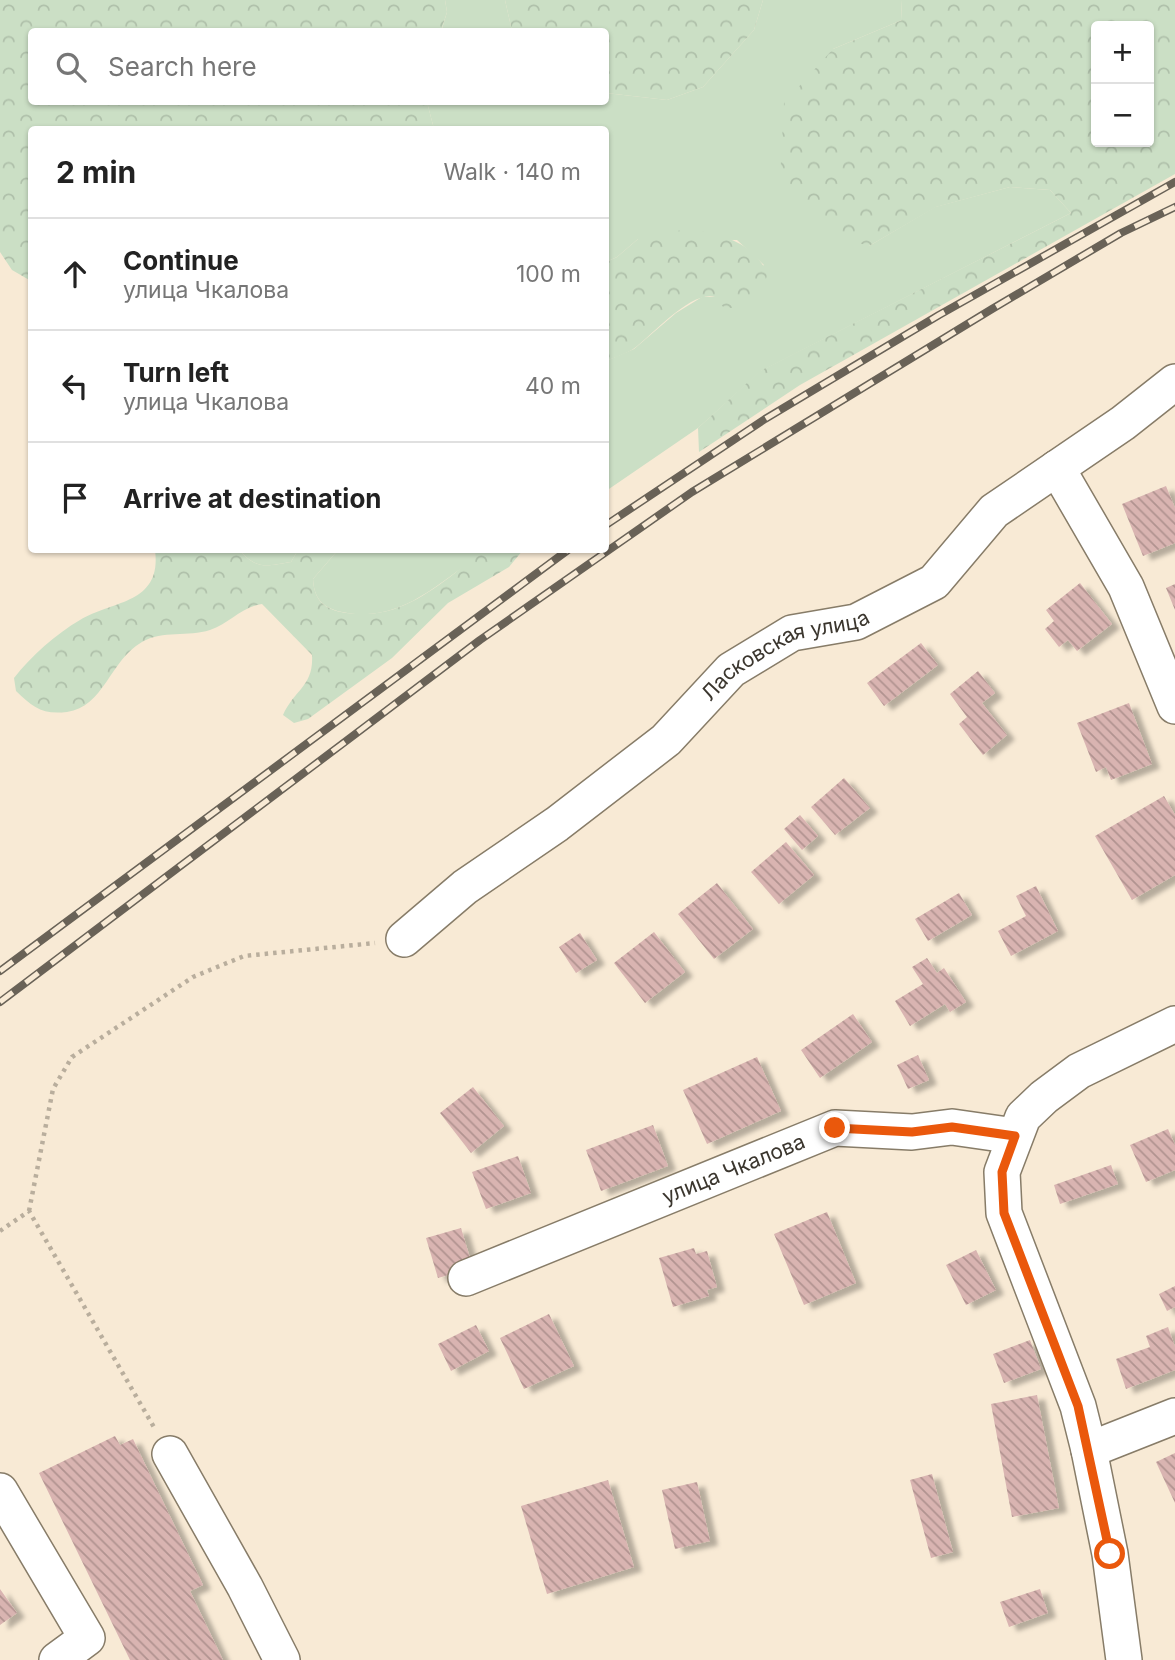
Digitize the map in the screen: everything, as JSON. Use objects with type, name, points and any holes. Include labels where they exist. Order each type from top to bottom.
[{"type":"street","name":"Ласковская улица","points":[[404,940],[465,887],[557,824],[666,740],[731,670],[792,633],[856,622],[934,582],[994,511],[1175,382]]},
{"type":"street","points":[[1057,468],[1126,587],[1175,706]]},
{"type":"street","points":[[1124,1660],[1110,1554],[1089,1450],[1070,1384],[1004,1213],[1002,1172],[1023,1117],[1044,1097],[1079,1071],[1175,1024]]},
{"type":"street","name":"улица Чкалова","points":[[466,1278],[835,1128],[912,1132],[952,1127],[1015,1136]]},
{"type":"street","points":[[1089,1450],[1175,1416]]},
{"type":"street","points":[[170,1454],[245,1587],[282,1660]]},
{"type":"street","points":[[0,1491],[87,1638],[57,1660]]},
{"type":"path","points":[[170,1454],[29,1211],[53,1089],[72,1057],[193,977],[244,956],[404,940]]},
{"type":"path","points":[[0,1231],[29,1211]]},
{"type":"green space","points":[[0,0],[445,0],[447,12],[442,28],[28,28],[28,105],[428,105],[433,126],[28,126],[28,279],[12,270],[0,252]]},
{"type":"green space","points":[[445,0],[505,0],[511,28],[442,28],[447,12]]},
{"type":"green space","points":[[505,0],[763,0],[754,30],[703,87],[667,100],[609,93],[609,28],[511,28]]},
{"type":"green space","points":[[763,0],[901,0],[902,20],[833,49],[869,246],[935,207],[1010,187],[1050,190],[1071,213],[761,371],[698,428],[609,489],[609,360],[634,349],[676,313],[702,297],[715,297],[764,265],[737,240],[638,239],[609,261],[609,126],[433,126],[428,105],[609,105],[609,93],[667,100],[703,87],[754,30]]},
{"type":"green space","points":[[901,0],[1175,0],[1175,174],[800,385],[699,452],[698,428],[760,371],[1071,213],[1050,190],[1010,187],[936,207],[869,246],[832,235],[780,180],[784,103],[833,49],[902,20]]},
{"type":"green space","points":[[687,229],[722,236],[752,252],[767,272],[766,280],[759,294],[740,306],[724,308],[715,297],[695,300],[674,314],[636,347],[609,360],[609,261],[638,239]]},
{"type":"green space","points":[[155,553],[242,553],[257,564],[268,565],[291,562],[296,553],[335,553],[313,579],[317,597],[324,605],[341,612],[373,614],[416,600],[482,553],[521,553],[509,567],[448,603],[392,658],[308,719],[294,723],[283,715],[307,681],[312,655],[262,604],[248,608],[210,630],[158,636],[142,642],[122,660],[99,692],[80,708],[58,713],[44,711],[16,691],[14,678],[53,639],[93,613],[133,598],[151,581],[155,568]]},
{"type":"green space","points":[[242,553],[296,553],[291,562],[268,565],[257,564]]},
{"type":"green space","points":[[335,553],[484,553],[420,597],[384,612],[364,614],[329,608],[317,597],[313,579]]},
{"type":"building","points":[[1166,486],[1175,508],[1175,543],[1143,556],[1122,504]]},
{"type":"building","points":[[1080,583],[1112,624],[1077,651],[1068,640],[1059,647],[1045,629],[1054,621],[1046,610]]},
{"type":"building","points":[[1175,584],[1175,610],[1166,588]]},
{"type":"building","points":[[921,643],[938,665],[884,706],[867,683]]},
{"type":"building","points":[[978,671],[995,693],[982,703],[1007,735],[983,755],[959,724],[967,717],[950,694]]},
{"type":"building","points":[[1129,703],[1152,764],[1111,780],[1106,767],[1096,772],[1077,723]]},
{"type":"building","points":[[844,778],[870,808],[835,835],[811,807]]},
{"type":"building","points":[[1164,796],[1175,815],[1175,875],[1132,900],[1095,836]]},
{"type":"building","points":[[800,815],[818,836],[802,850],[784,829]]},
{"type":"building","points":[[786,842],[814,875],[779,904],[751,872]]},
{"type":"building","points":[[717,883],[753,929],[714,959],[678,914]]},
{"type":"building","points":[[1036,886],[1058,931],[1011,956],[998,931],[1026,916],[1016,896]]},
{"type":"building","points":[[959,893],[972,915],[928,941],[915,919]]},
{"type":"building","points":[[654,932],[685,972],[645,1003],[614,963]]},
{"type":"building","points":[[580,933],[597,960],[576,973],[559,947]]},
{"type":"building","points":[[927,958],[937,973],[944,968],[966,1002],[950,1012],[945,1004],[910,1026],[895,1001],[923,984],[912,967]]},
{"type":"building","points":[[853,1014],[872,1042],[820,1078],[801,1050]]},
{"type":"building","points":[[918,1055],[929,1080],[908,1089],[897,1065]]},
{"type":"building","points":[[757,1057],[781,1111],[707,1144],[683,1090]]},
{"type":"building","points":[[473,1087],[504,1126],[471,1153],[440,1113]]},
{"type":"building","points":[[653,1125],[668,1166],[601,1191],[586,1150]]},
{"type":"building","points":[[1168,1129],[1175,1145],[1175,1170],[1146,1182],[1130,1145]]},
{"type":"building","points":[[518,1156],[531,1193],[486,1209],[472,1172]]},
{"type":"building","points":[[1111,1165],[1118,1184],[1060,1204],[1054,1185]]},
{"type":"building","points":[[827,1212],[856,1283],[804,1305],[774,1234]]},
{"type":"building","points":[[461,1228],[473,1268],[438,1278],[426,1238]]},
{"type":"building","points":[[694,1248],[696,1254],[707,1251],[717,1287],[707,1290],[709,1296],[673,1307],[659,1258]]},
{"type":"building","points":[[976,1250],[996,1290],[966,1305],[946,1265]]},
{"type":"building","points":[[1175,1286],[1175,1307],[1167,1311],[1159,1294]]},
{"type":"building","points":[[549,1314],[574,1366],[524,1389],[500,1338]]},
{"type":"building","points":[[476,1325],[489,1351],[451,1371],[438,1344]]},
{"type":"building","points":[[1168,1327],[1175,1347],[1175,1370],[1126,1389],[1116,1359],[1150,1347],[1146,1336]]},
{"type":"building","points":[[1030,1340],[1041,1369],[1004,1383],[993,1354]]},
{"type":"building","points":[[1037,1395],[1059,1508],[1012,1517],[991,1404]]},
{"type":"building","points":[[115,1436],[120,1445],[133,1439],[203,1585],[190,1591],[223,1660],[130,1660],[39,1473]]},
{"type":"building","points":[[1175,1453],[1175,1503],[1156,1462]]},
{"type":"building","points":[[932,1474],[953,1552],[931,1558],[910,1480]]},
{"type":"building","points":[[608,1480],[634,1567],[547,1594],[521,1506]]},
{"type":"building","points":[[697,1482],[710,1541],[675,1549],[662,1490]]},
{"type":"building","points":[[0,1589],[17,1613],[0,1625]]},
{"type":"building","points":[[1040,1589],[1048,1613],[1009,1627],[1000,1602]]},
{"type":"railway","points":[[609,523],[765,419],[939,315],[1175,182]]},
{"type":"railway","points":[[609,550],[692,492],[992,309],[1121,233],[1175,207]]},
{"type":"railway","points":[[0,971],[564,553]]},
{"type":"railway","points":[[0,1002],[480,640],[605,553]]},
{"type":"route","points":[[835,1128],[912,1132],[952,1127],[1015,1136],[1002,1172],[1004,1213],[1078,1406],[1110,1554]]}]
